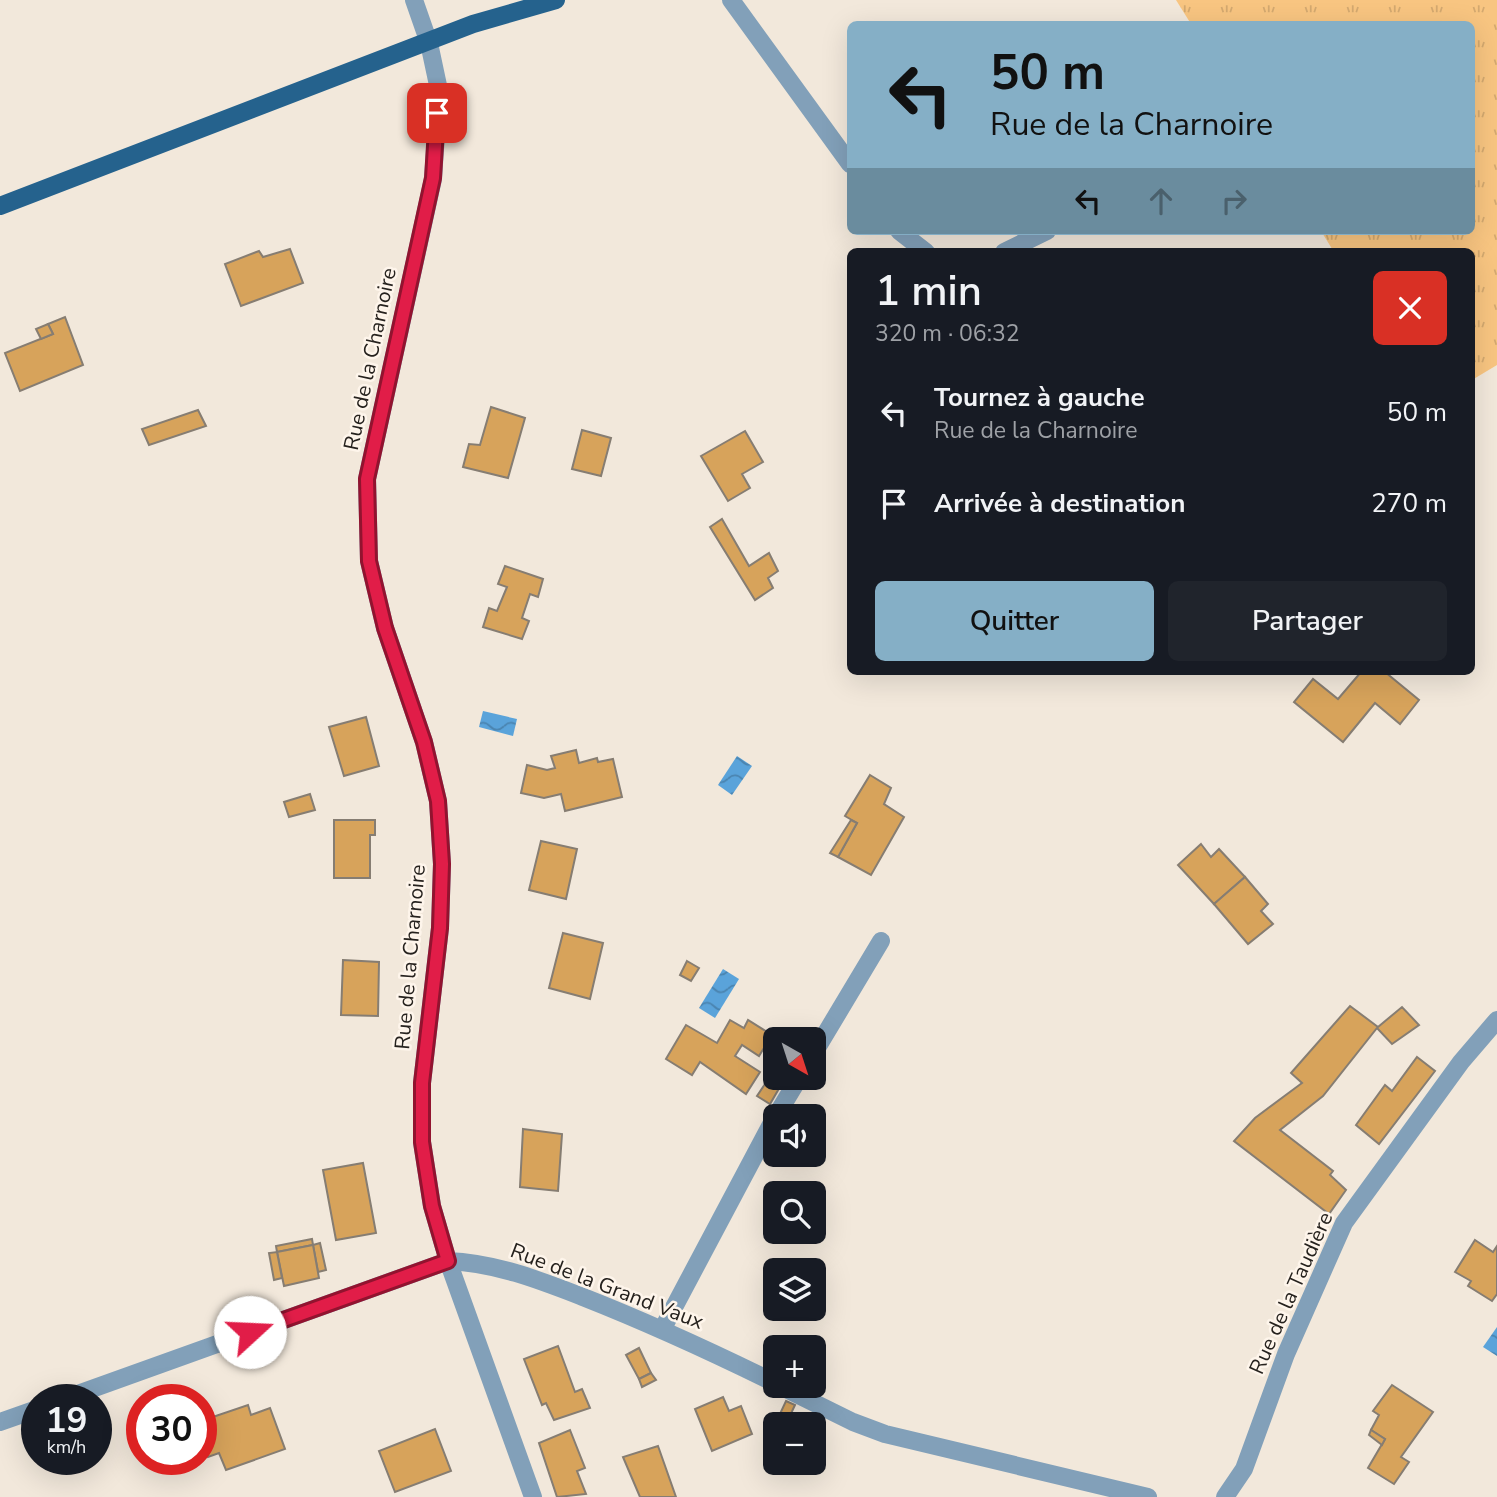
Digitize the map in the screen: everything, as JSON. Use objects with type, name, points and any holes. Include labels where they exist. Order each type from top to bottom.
[{"type":"main road","points":[[0,206],[473,24],[556,0]]},
{"type":"street","name":"Rue de la Charnoire","points":[[414,0],[429,43],[439,90],[433,178],[367,479],[369,561],[385,628],[424,742],[438,801],[442,864],[440,928],[422,1083],[422,1142],[432,1206],[448,1261],[533,1497]]},
{"type":"street","points":[[731,0],[847,160]]},
{"type":"street","points":[[904,235],[921,248]]},
{"type":"street","points":[[1012,248],[1039,235]]},
{"type":"street","points":[[826,1033],[881,941]]},
{"type":"street","name":"Rue de la Taudière","points":[[1225,1497],[1244,1469],[1286,1354],[1344,1223],[1461,1062],[1497,1020]]},
{"type":"street","points":[[663,1328],[763,1141]]},
{"type":"street","name":"Rue de la Grand Vaux","points":[[106,1384],[448,1261],[477,1262],[530,1276],[663,1328],[763,1377]]},
{"type":"street","points":[[806,1398],[885,1434],[1148,1497]]},
{"type":"street","points":[[0,1423],[21,1415]]},
{"type":"green space","points":[[1176,0],[1497,0],[1497,365],[1475,378],[1475,248],[1332,248],[1323,235],[1475,235],[1475,21],[1189,21]]},
{"type":"water","points":[[483,711],[517,719],[513,736],[479,727]]},
{"type":"water","points":[[737,756],[752,766],[732,795],[718,785]]},
{"type":"water","points":[[723,969],[739,979],[715,1018],[699,1008]]},
{"type":"water","points":[[1497,1327],[1497,1356],[1483,1347]]},
{"type":"building","points":[[290,249],[303,283],[241,306],[225,264],[259,251],[263,257]]},
{"type":"building","points":[[65,317],[83,365],[20,391],[5,353],[53,334],[48,324]]},
{"type":"building","points":[[48,324],[53,334],[41,339],[36,329]]},
{"type":"building","points":[[491,407],[525,418],[508,478],[463,467],[469,444],[480,445]]},
{"type":"building","points":[[198,410],[206,426],[149,445],[142,429]]},
{"type":"building","points":[[582,430],[611,438],[601,476],[572,469]]},
{"type":"building","points":[[745,431],[763,462],[742,474],[750,488],[728,501],[701,456]]},
{"type":"building","points":[[722,519],[749,566],[769,553],[778,571],[768,578],[773,588],[755,600],[710,527]]},
{"type":"building","points":[[505,566],[543,579],[538,597],[530,594],[522,618],[529,621],[522,639],[483,627],[489,608],[497,611],[507,587],[498,584]]},
{"type":"building","points":[[1358,675],[1389,675],[1419,700],[1400,724],[1375,703],[1343,742],[1294,702],[1313,679],[1338,699]]},
{"type":"building","points":[[366,717],[379,766],[344,776],[329,727]]},
{"type":"building","points":[[576,750],[579,763],[597,758],[598,762],[613,759],[622,797],[565,811],[561,794],[544,798],[521,793],[527,765],[547,770],[555,768],[551,756]]},
{"type":"building","points":[[870,775],[891,788],[884,804],[904,817],[871,875],[838,857],[857,823],[845,816]]},
{"type":"building","points":[[310,794],[315,810],[289,817],[284,802]]},
{"type":"building","points":[[334,820],[375,820],[375,835],[370,835],[370,878],[334,878]]},
{"type":"building","points":[[851,820],[857,823],[838,857],[830,853]]},
{"type":"building","points":[[541,841],[577,849],[566,899],[529,890]]},
{"type":"building","points":[[1201,844],[1211,857],[1219,849],[1245,877],[1214,904],[1178,865]]},
{"type":"building","points":[[1245,877],[1268,904],[1261,911],[1273,924],[1248,944],[1214,904]]},
{"type":"building","points":[[563,933],[603,943],[590,999],[549,988]]},
{"type":"building","points":[[343,960],[379,962],[378,1016],[341,1015]]},
{"type":"building","points":[[687,961],[699,968],[691,981],[680,975]]},
{"type":"building","points":[[1350,1006],[1378,1027],[1402,1007],[1419,1025],[1392,1044],[1377,1028],[1323,1096],[1280,1130],[1333,1171],[1330,1175],[1346,1190],[1329,1214],[1234,1141],[1255,1118],[1302,1083],[1291,1073]]},
{"type":"building","points":[[730,1020],[744,1028],[748,1020],[763,1029],[763,1050],[759,1056],[742,1045],[735,1056],[760,1072],[746,1094],[700,1062],[692,1075],[666,1059],[686,1025],[717,1043]]},
{"type":"building","points":[[1417,1057],[1435,1071],[1379,1144],[1356,1125],[1385,1085],[1392,1091]]},
{"type":"building","points":[[763,1087],[763,1090],[778,1090],[770,1104],[757,1096]]},
{"type":"building","points":[[523,1129],[562,1134],[558,1191],[520,1187]]},
{"type":"building","points":[[363,1163],[376,1233],[336,1240],[323,1170]]},
{"type":"building","points":[[312,1239],[313,1245],[277,1252],[276,1246]]},
{"type":"building","points":[[1475,1240],[1493,1252],[1497,1246],[1497,1294],[1492,1301],[1468,1286],[1471,1281],[1455,1272]]},
{"type":"building","points":[[320,1243],[326,1270],[318,1272],[313,1245]]},
{"type":"building","points":[[313,1245],[319,1278],[284,1286],[277,1252]]},
{"type":"building","points":[[277,1252],[282,1278],[274,1280],[269,1253]]},
{"type":"building","points":[[558,1346],[575,1392],[582,1389],[590,1408],[554,1420],[546,1403],[542,1405],[524,1359]]},
{"type":"building","points":[[639,1348],[651,1373],[639,1379],[626,1355]]},
{"type":"building","points":[[651,1373],[656,1380],[642,1387],[639,1379]]},
{"type":"building","points":[[1392,1385],[1433,1412],[1401,1457],[1409,1462],[1394,1484],[1368,1468],[1385,1439],[1371,1430],[1379,1415],[1373,1411]]},
{"type":"building","points":[[723,1397],[729,1411],[741,1406],[752,1434],[712,1451],[695,1409]]},
{"type":"building","points":[[786,1401],[795,1405],[792,1412],[781,1412]]},
{"type":"building","points":[[248,1405],[251,1415],[270,1408],[285,1449],[226,1470],[219,1453],[217,1454],[217,1416]]},
{"type":"building","points":[[435,1429],[451,1471],[395,1492],[379,1451]]},
{"type":"building","points":[[570,1430],[585,1468],[577,1471],[586,1494],[557,1497],[539,1443]]},
{"type":"building","points":[[1371,1430],[1385,1439],[1382,1445],[1369,1435]]},
{"type":"building","points":[[658,1446],[676,1497],[640,1497],[623,1457]]},
{"type":"route","points":[[250,1332],[448,1261],[432,1206],[422,1142],[422,1083],[440,928],[442,864],[438,801],[424,742],[385,628],[369,561],[367,479],[433,178],[437,113]]}]
